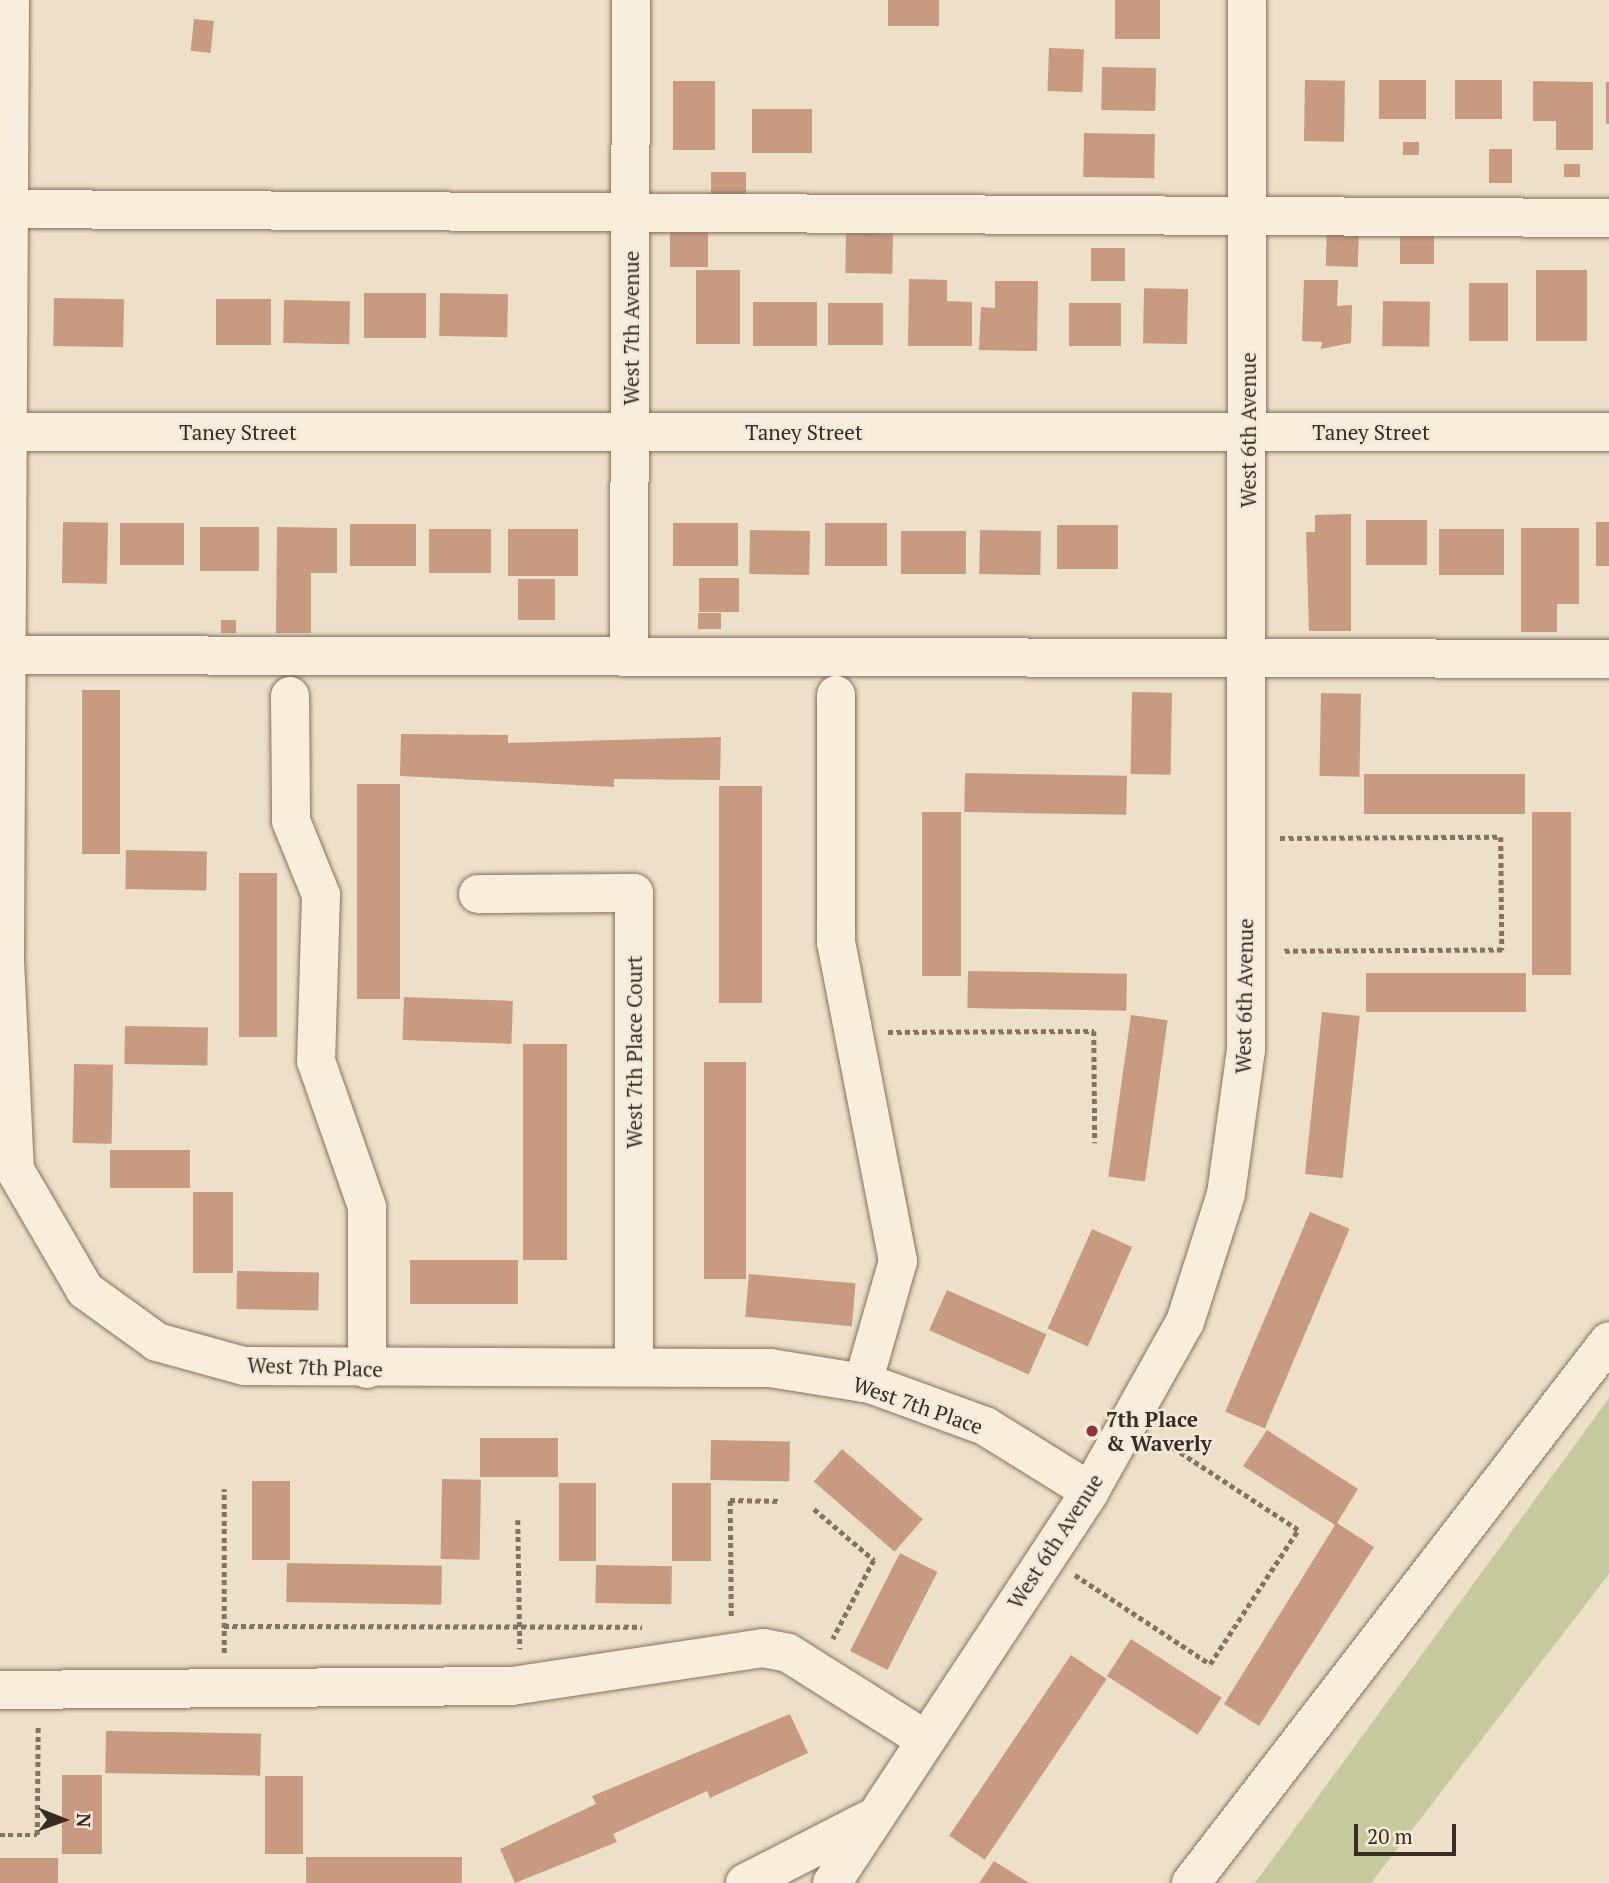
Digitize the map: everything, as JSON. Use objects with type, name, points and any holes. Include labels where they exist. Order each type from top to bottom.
[{"type":"street","name":"West 7th Place","points":[[10,0],[5,209],[3,960],[15,1170],[85,1290],[157,1342],[244,1366],[367,1369],[770,1368],[863,1383],[985,1426],[1090,1491]]},
{"type":"street","name":"West 7th Avenue","points":[[629,657],[632,0]]},
{"type":"street","name":"West 6th Avenue","points":[[832,1883],[868,1820],[1090,1491],[1185,1322],[1226,1194],[1246,1050],[1244,658],[1249,432],[1247,0]]},
{"type":"street","points":[[5,209],[1609,218]]},
{"type":"street","name":"Taney Street","points":[[5,432],[1609,432]]},
{"type":"street","points":[[4,655],[1609,659]]},
{"type":"street","points":[[836,695],[835,942],[898,1261],[863,1383]]},
{"type":"street","points":[[290,696],[291,821],[321,895],[316,1061],[367,1208],[367,1369]]},
{"type":"street","name":"West 7th Place Court","points":[[478,894],[634,894],[634,1367]]},
{"type":"street","points":[[1191,1883],[1609,1341]]},
{"type":"street","points":[[0,1689],[223,1690],[520,1684],[731,1649],[788,1653],[923,1738]]},
{"type":"street","points":[[745,1883],[868,1820]]},
{"type":"path","points":[[1272,838],[1501,836],[1502,950],[1272,951]]},
{"type":"path","points":[[852,1032],[1094,1031],[1095,1143]]},
{"type":"path","points":[[1069,1571],[1210,1664],[1291,1541],[1298,1530],[1155,1437]]},
{"type":"path","points":[[223,1690],[224,1489]]},
{"type":"path","points":[[731,1649],[730,1500],[781,1501]]},
{"type":"path","points":[[814,1509],[874,1560],[816,1671]]},
{"type":"path","points":[[518,1520],[520,1684]]},
{"type":"path","points":[[224,1626],[666,1627],[667,1659]]},
{"type":"path","points":[[0,1835],[37,1835],[37,1690]]},
{"type":"green space","points":[[1609,1398],[1609,1574],[1371,1883],[1255,1883]]},
{"type":"building","points":[[888,0],[939,0],[939,26],[888,26]]},
{"type":"building","points":[[1115,0],[1160,0],[1160,39],[1115,39]]},
{"type":"building","points":[[194,19],[214,21],[211,53],[191,51]]},
{"type":"building","points":[[1049,48],[1084,49],[1082,92],[1047,91]]},
{"type":"building","points":[[1102,67],[1156,68],[1155,111],[1101,110]]},
{"type":"building","points":[[1305,80],[1345,81],[1344,142],[1304,141]]},
{"type":"building","points":[[1379,80],[1426,80],[1426,119],[1379,119]]},
{"type":"building","points":[[1455,80],[1502,80],[1502,119],[1455,119]]},
{"type":"building","points":[[673,81],[715,81],[715,150],[673,150]]},
{"type":"building","points":[[1533,81],[1593,82],[1593,150],[1556,150],[1556,121],[1533,121]]},
{"type":"building","points":[[1606,82],[1609,82],[1609,124],[1606,124]]},
{"type":"building","points":[[752,109],[812,109],[812,153],[752,153]]},
{"type":"building","points":[[1084,133],[1155,134],[1154,178],[1083,177]]},
{"type":"building","points":[[1403,142],[1419,142],[1419,155],[1403,155]]},
{"type":"building","points":[[1489,149],[1512,149],[1512,183],[1489,183]]},
{"type":"building","points":[[1564,164],[1580,164],[1580,177],[1564,177]]},
{"type":"building","points":[[711,172],[746,172],[746,195],[711,195]]},
{"type":"building","points":[[670,226],[708,226],[708,267],[670,267]]},
{"type":"building","points":[[1400,229],[1434,229],[1434,264],[1400,264]]},
{"type":"building","points":[[1327,230],[1359,231],[1358,267],[1326,266]]},
{"type":"building","points":[[846,233],[893,234],[892,274],[845,273]]},
{"type":"building","points":[[1091,248],[1125,248],[1125,281],[1091,281]]},
{"type":"building","points":[[696,270],[740,270],[740,344],[696,344]]},
{"type":"building","points":[[1536,270],[1587,270],[1587,341],[1536,341]]},
{"type":"building","points":[[909,279],[947,280],[947,301],[972,302],[972,346],[908,346]]},
{"type":"building","points":[[1304,280],[1338,280],[1337,306],[1352,305],[1351,343],[1321,349],[1322,342],[1302,341]]},
{"type":"building","points":[[995,281],[1038,281],[1037,351],[979,350],[981,307],[995,308]]},
{"type":"building","points":[[1469,283],[1508,283],[1508,341],[1469,341]]},
{"type":"building","points":[[1144,288],[1188,289],[1187,344],[1143,343]]},
{"type":"building","points":[[364,293],[426,293],[426,338],[364,338]]},
{"type":"building","points":[[440,293],[508,294],[507,337],[439,336]]},
{"type":"building","points":[[54,298],[124,299],[123,347],[53,346]]},
{"type":"building","points":[[216,299],[271,299],[271,345],[216,345]]},
{"type":"building","points":[[284,300],[350,301],[349,344],[283,343]]},
{"type":"building","points":[[1383,301],[1430,302],[1429,347],[1382,346]]},
{"type":"building","points":[[753,302],[817,302],[817,346],[753,346]]},
{"type":"building","points":[[828,303],[883,303],[883,345],[828,345]]},
{"type":"building","points":[[1069,303],[1121,303],[1121,346],[1069,346]]},
{"type":"building","points":[[1351,514],[1351,631],[1309,631],[1306,532],[1315,532],[1315,515]]},
{"type":"building","points":[[1366,520],[1427,520],[1427,565],[1366,565]]},
{"type":"building","points":[[63,522],[108,523],[107,584],[62,583]]},
{"type":"building","points":[[1596,522],[1609,522],[1609,566],[1596,566]]},
{"type":"building","points":[[120,523],[184,523],[184,565],[120,565]]},
{"type":"building","points":[[673,523],[738,523],[738,566],[673,566]]},
{"type":"building","points":[[825,523],[887,523],[887,566],[825,566]]},
{"type":"building","points":[[350,524],[416,524],[416,566],[350,566]]},
{"type":"building","points":[[1057,525],[1118,525],[1118,569],[1057,569]]},
{"type":"building","points":[[200,527],[259,527],[259,571],[200,571]]},
{"type":"building","points":[[277,527],[337,528],[337,573],[311,573],[311,633],[276,633]]},
{"type":"building","points":[[1521,528],[1579,528],[1579,604],[1557,604],[1557,632],[1521,632]]},
{"type":"building","points":[[429,529],[491,529],[491,573],[429,573]]},
{"type":"building","points":[[508,529],[578,529],[578,576],[508,576]]},
{"type":"building","points":[[1439,529],[1504,529],[1504,575],[1439,575]]},
{"type":"building","points":[[750,530],[810,531],[809,575],[749,574]]},
{"type":"building","points":[[980,530],[1041,531],[1040,575],[979,574]]},
{"type":"building","points":[[901,531],[966,531],[966,574],[901,574]]},
{"type":"building","points":[[699,578],[739,578],[739,612],[699,612]]},
{"type":"building","points":[[518,579],[555,579],[555,620],[518,620]]},
{"type":"building","points":[[698,613],[721,613],[721,629],[698,629]]},
{"type":"building","points":[[221,620],[236,620],[236,633],[221,633]]},
{"type":"building","points":[[82,690],[120,690],[120,854],[82,854]]},
{"type":"building","points":[[1132,692],[1172,693],[1171,775],[1131,774]]},
{"type":"building","points":[[1321,693],[1361,694],[1360,777],[1320,776]]},
{"type":"building","points":[[401,734],[508,735],[508,743],[721,737],[720,780],[614,779],[614,787],[400,776]]},
{"type":"building","points":[[965,773],[1127,776],[1126,815],[964,812]]},
{"type":"building","points":[[1364,774],[1525,774],[1525,814],[1364,814]]},
{"type":"building","points":[[357,784],[400,784],[400,999],[357,999]]},
{"type":"building","points":[[719,786],[762,786],[762,1003],[719,1003]]},
{"type":"building","points":[[922,812],[961,812],[961,976],[922,976]]},
{"type":"building","points":[[1532,812],[1571,812],[1571,975],[1532,975]]},
{"type":"building","points":[[126,850],[207,851],[206,890],[125,889]]},
{"type":"building","points":[[239,873],[277,873],[277,1037],[239,1037]]},
{"type":"building","points":[[968,971],[1127,974],[1126,1011],[967,1008]]},
{"type":"building","points":[[1366,973],[1526,973],[1526,1012],[1366,1012]]},
{"type":"building","points":[[404,997],[513,1001],[511,1044],[402,1040]]},
{"type":"building","points":[[1322,1012],[1360,1016],[1343,1178],[1305,1174]]},
{"type":"building","points":[[1131,1015],[1168,1020],[1145,1182],[1108,1176]]},
{"type":"building","points":[[125,1026],[208,1027],[207,1065],[124,1064]]},
{"type":"building","points":[[523,1044],[567,1044],[567,1260],[523,1260]]},
{"type":"building","points":[[704,1062],[746,1062],[746,1279],[704,1279]]},
{"type":"building","points":[[74,1064],[113,1065],[112,1144],[73,1143]]},
{"type":"building","points":[[110,1150],[190,1150],[190,1188],[110,1188]]},
{"type":"building","points":[[193,1192],[233,1192],[233,1273],[193,1273]]},
{"type":"building","points":[[1310,1212],[1350,1229],[1265,1429],[1225,1412]]},
{"type":"building","points":[[1092,1229],[1132,1247],[1088,1346],[1048,1329]]},
{"type":"building","points":[[410,1260],[518,1260],[518,1304],[410,1304]]},
{"type":"building","points":[[237,1271],[319,1272],[318,1310],[236,1309]]},
{"type":"building","points":[[749,1274],[856,1283],[852,1326],[745,1317]]},
{"type":"building","points":[[947,1290],[1047,1334],[1029,1375],[929,1330]]},
{"type":"building","points":[[1267,1430],[1358,1489],[1337,1523],[1374,1547],[1259,1726],[1224,1704],[1335,1525],[1243,1466]]},
{"type":"building","points":[[480,1438],[558,1438],[558,1477],[480,1477]]},
{"type":"building","points":[[711,1440],[790,1441],[789,1481],[710,1480]]},
{"type":"building","points":[[842,1449],[923,1519],[895,1552],[814,1481]]},
{"type":"building","points":[[442,1479],[481,1480],[480,1560],[441,1559]]},
{"type":"building","points":[[252,1481],[290,1481],[290,1560],[252,1560]]},
{"type":"building","points":[[559,1483],[596,1483],[596,1561],[559,1561]]},
{"type":"building","points":[[672,1483],[711,1483],[711,1561],[672,1561]]},
{"type":"building","points":[[900,1553],[937,1572],[887,1670],[850,1651]]},
{"type":"building","points":[[287,1563],[442,1566],[441,1605],[286,1602]]},
{"type":"building","points":[[596,1565],[672,1566],[671,1604],[595,1603]]},
{"type":"building","points":[[1131,1639],[1222,1698],[1198,1735],[1107,1676]]},
{"type":"building","points":[[1071,1655],[1107,1679],[985,1860],[949,1836]]},
{"type":"building","points":[[790,1714],[808,1753],[710,1798],[707,1791],[613,1834],[617,1842],[515,1883],[500,1849],[596,1804],[592,1796]]},
{"type":"building","points":[[106,1731],[261,1734],[260,1776],[105,1773]]},
{"type":"building","points":[[62,1775],[102,1775],[102,1854],[62,1854]]},
{"type":"building","points":[[265,1776],[303,1776],[303,1854],[265,1854]]},
{"type":"building","points":[[306,1857],[462,1857],[462,1883],[306,1883]]},
{"type":"building","points":[[0,1858],[58,1858],[58,1883],[0,1883]]},
{"type":"building","points":[[994,1861],[1029,1883],[979,1883]]},
{"type":"place","name":"7th Place & Waverly","points":[[1092,1431]]}]
